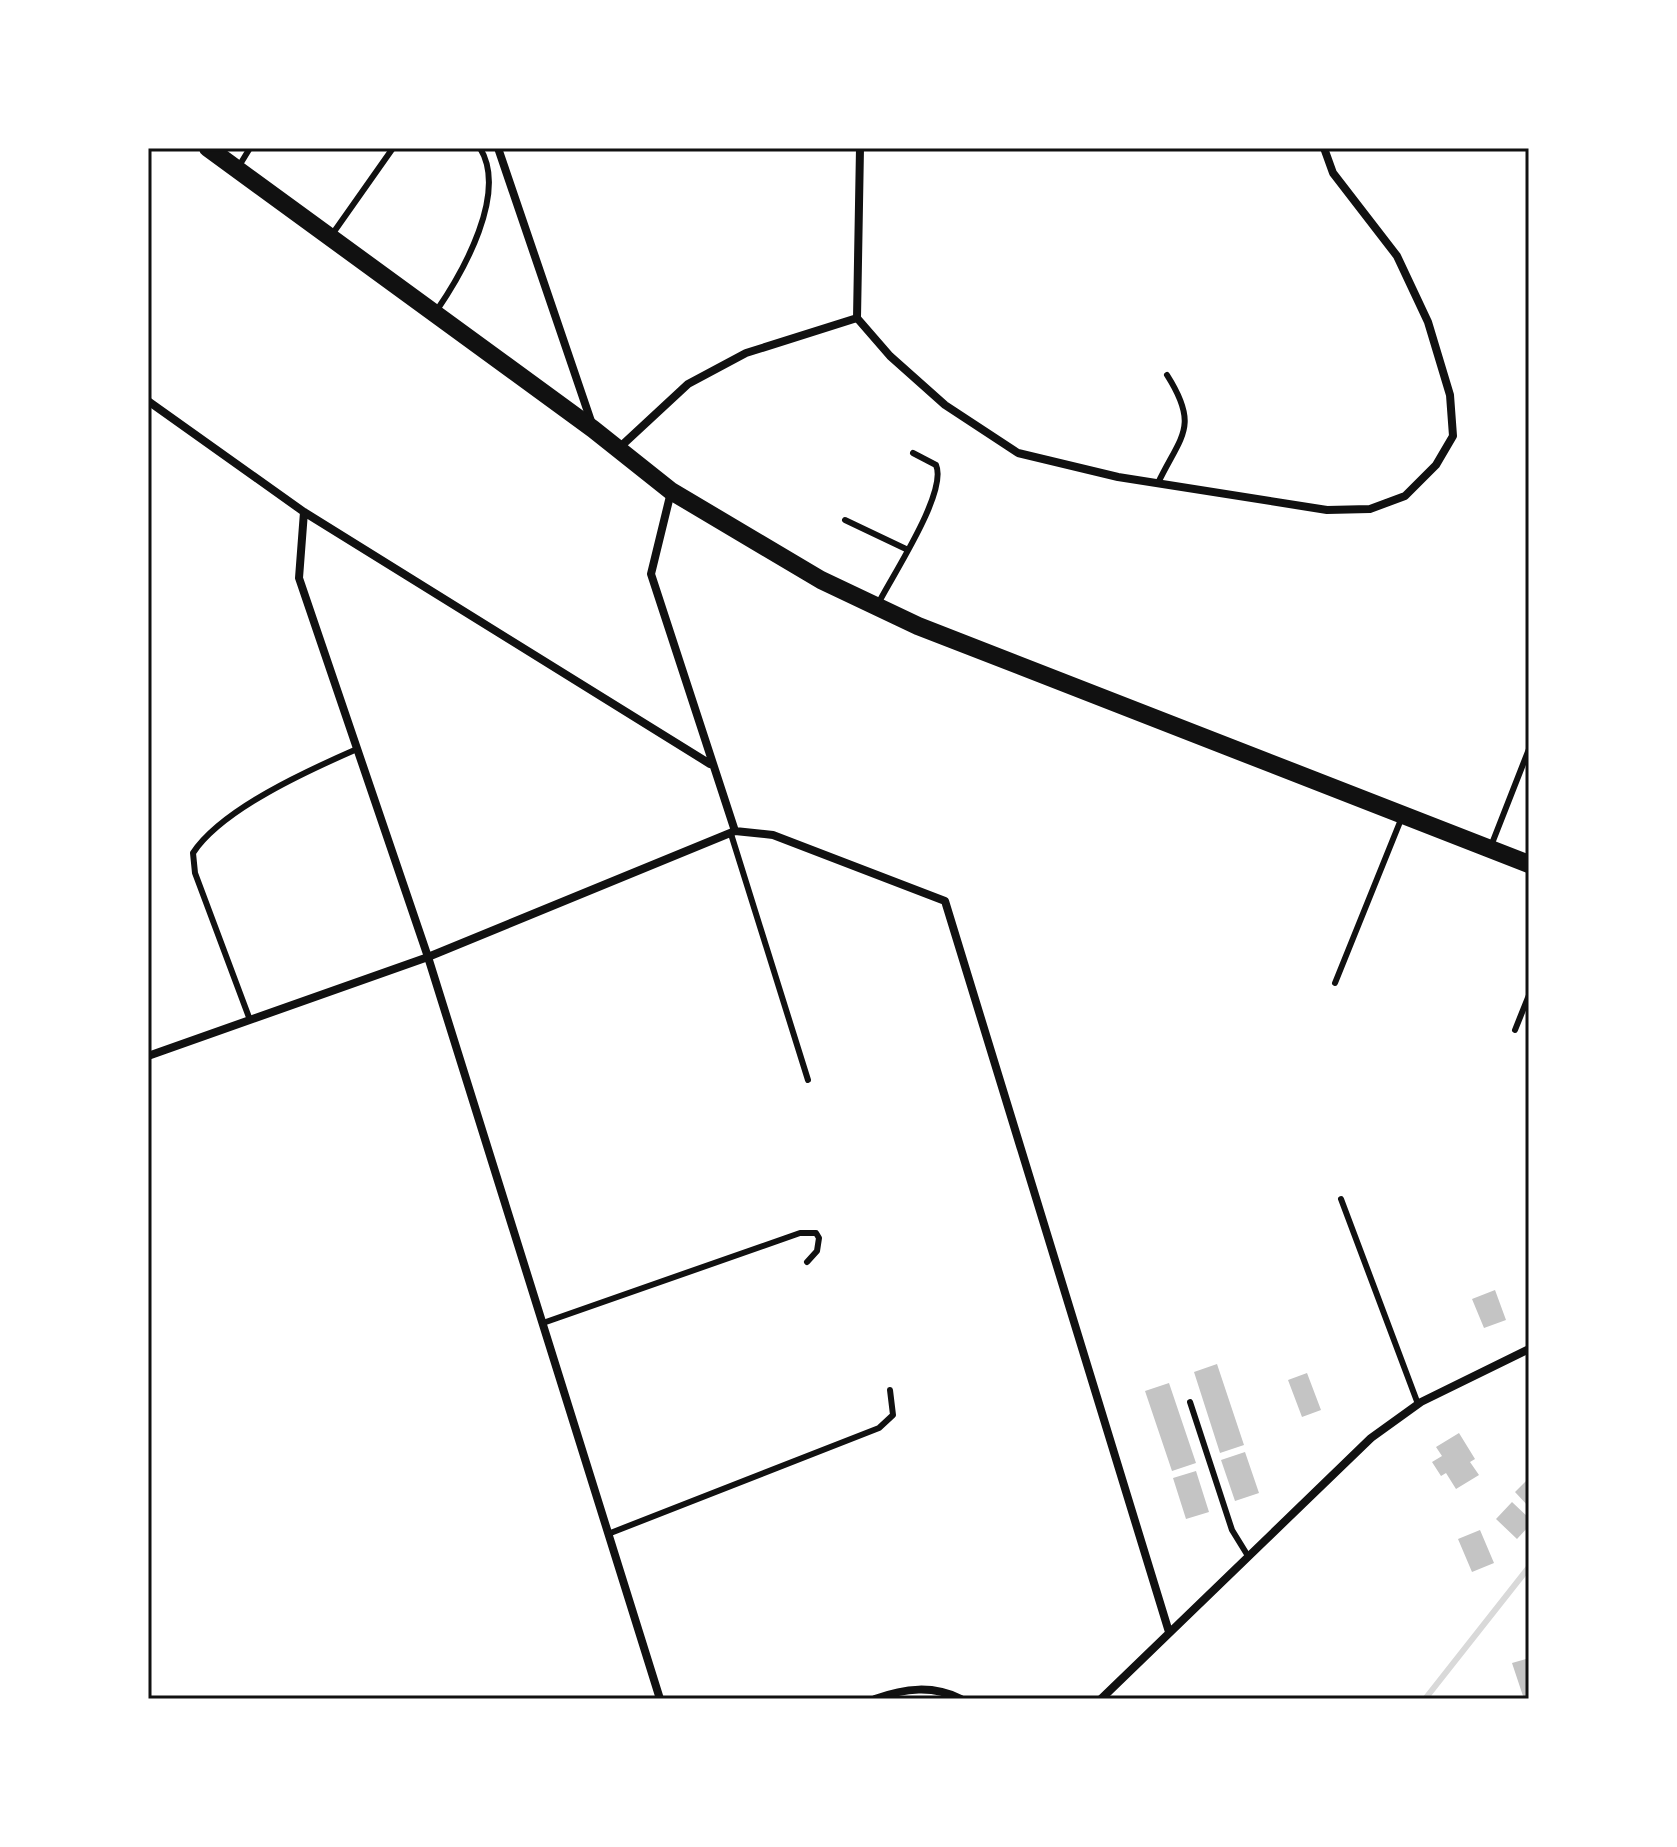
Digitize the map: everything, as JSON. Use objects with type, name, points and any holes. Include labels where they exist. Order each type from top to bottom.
[{"type":"main road","points":[[208,148],[619,448],[671,491],[749,540],[918,626],[1529,864]]},
{"type":"street","points":[[498,148],[593,429]]},
{"type":"street","points":[[860,148],[857,318],[890,356],[945,405],[1018,453],[1158,483],[1327,510],[1370,509],[1405,496],[1436,465],[1453,436],[1450,395],[1428,322],[1397,256],[1333,173],[1324,148]]},
{"type":"street","points":[[619,448],[688,384],[746,353],[857,318]]},
{"type":"street","points":[[148,401],[304,512],[710,764]]},
{"type":"street","points":[[671,491],[651,574],[733,833]]},
{"type":"street","points":[[304,512],[299,578],[428,957],[660,1699]]},
{"type":"street","points":[[148,1056],[428,957],[733,833],[773,835],[945,901],[1169,1632]]},
{"type":"street","points":[[1101,1699],[1371,1438],[1418,1404],[1529,1349]]},
{"type":"street","points":[[875,1699],[894,1692],[939,1688],[961,1699]]},
{"type":"lane","points":[[237,169],[250,148]]},
{"type":"lane","points":[[330,237],[393,148]]},
{"type":"lane","points":[[435,313],[460,276],[484,215],[489,180],[487,158],[480,148]]},
{"type":"lane","points":[[1158,483],[1187,425],[1186,409],[1167,375]]},
{"type":"lane","points":[[877,607],[934,496],[940,472],[936,465],[913,453]]},
{"type":"lane","points":[[845,520],[906,549]]},
{"type":"lane","points":[[250,1020],[195,873],[193,853],[203,838],[220,824],[299,776],[357,749]]},
{"type":"lane","points":[[1490,848],[1529,749]]},
{"type":"lane","points":[[1335,983],[1404,814]]},
{"type":"lane","points":[[733,833],[808,1080]]},
{"type":"lane","points":[[1515,1030],[1529,995]]},
{"type":"lane","points":[[1341,1199],[1418,1404]]},
{"type":"lane","points":[[543,1323],[800,1233],[816,1233],[819,1238],[817,1251],[807,1262]]},
{"type":"lane","points":[[608,1534],[879,1428],[893,1415],[890,1390]]},
{"type":"lane","points":[[1190,1402],[1232,1530],[1248,1556]]},
{"type":"building","points":[[1495,1290],[1506,1320],[1484,1328],[1472,1299]]},
{"type":"building","points":[[1217,1364],[1244,1445],[1220,1453],[1194,1372]]},
{"type":"building","points":[[1307,1373],[1321,1410],[1302,1417],[1288,1380]]},
{"type":"building","points":[[1169,1383],[1196,1463],[1172,1471],[1145,1391]]},
{"type":"building","points":[[1459,1433],[1475,1459],[1470,1462],[1479,1475],[1456,1489],[1446,1473],[1441,1476],[1432,1462],[1442,1456],[1436,1447]]},
{"type":"building","points":[[1245,1452],[1259,1493],[1235,1501],[1221,1460]]},
{"type":"building","points":[[1196,1471],[1209,1512],[1186,1519],[1173,1478]]},
{"type":"building","points":[[1529,1478],[1529,1507],[1515,1492]]},
{"type":"building","points":[[1512,1502],[1529,1518],[1529,1526],[1517,1539],[1496,1519]]},
{"type":"building","points":[[1480,1530],[1494,1563],[1472,1572],[1458,1539]]},
{"type":"building","points":[[1529,1658],[1529,1699],[1524,1699],[1512,1663]]},
{"type":"waterway","points":[[1425,1699],[1529,1567]]}]
